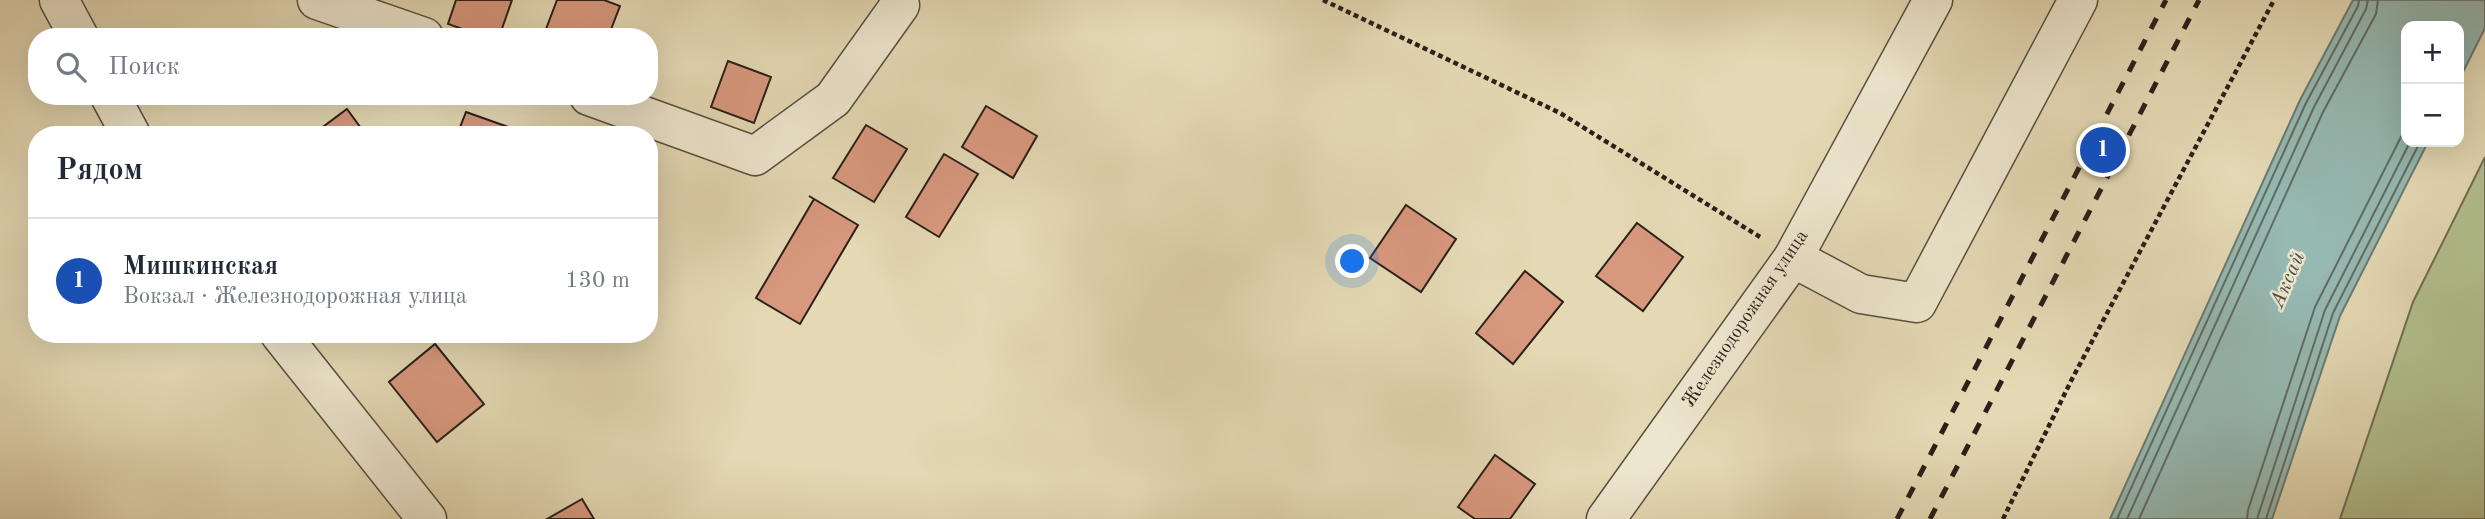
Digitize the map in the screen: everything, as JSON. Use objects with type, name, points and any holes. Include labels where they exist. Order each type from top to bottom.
[{"type":"street","points":[[59,0],[74,28]]},
{"type":"street","points":[[317,0],[398,28]]},
{"type":"street","name":"Железнодорожная улица","points":[[1606,519],[1793,258],[1933,0]]},
{"type":"street","points":[[1793,258],[1861,294],[1917,303],[2078,0]]},
{"type":"street","points":[[614,105],[755,156],[833,99],[900,5]]},
{"type":"street","points":[[115,105],[126,126]]},
{"type":"street","points":[[287,343],[427,519]]},
{"type":"path","points":[[1323,0],[1560,113],[1793,258]]},
{"type":"path","points":[[2003,519],[2072,379],[2274,0]]},
{"type":"green space","points":[[2485,157],[2485,519],[2340,519],[2413,302]]},
{"type":"water","name":"Аксай","points":[[2353,0],[2485,0],[2485,28],[2464,70],[2464,21],[2401,21],[2401,147],[2425,147],[2340,316],[2272,519],[2110,519],[2300,100]]},
{"type":"building","points":[[456,0],[512,0],[502,28],[459,28],[448,24]]},
{"type":"building","points":[[557,0],[604,0],[620,6],[611,28],[546,28]]},
{"type":"building","points":[[728,61],[771,77],[754,123],[711,107]]},
{"type":"building","points":[[986,106],[1037,136],[1013,178],[962,147]]},
{"type":"building","points":[[347,109],[359,126],[324,126]]},
{"type":"building","points":[[466,112],[506,126],[461,126]]},
{"type":"building","points":[[866,125],[907,149],[874,202],[833,178]]},
{"type":"building","points":[[944,154],[978,174],[939,237],[906,217]]},
{"type":"building","points":[[809,196],[858,225],[800,324],[756,298],[814,199]]},
{"type":"building","points":[[1406,205],[1456,239],[1421,292],[1370,258]]},
{"type":"building","points":[[1637,223],[1683,257],[1643,311],[1596,276]]},
{"type":"building","points":[[1525,271],[1563,302],[1513,364],[1476,333]]},
{"type":"building","points":[[435,344],[484,404],[437,442],[389,382]]},
{"type":"building","points":[[1495,455],[1535,484],[1510,519],[1475,519],[1458,507]]},
{"type":"building","points":[[582,499],[594,519],[547,519]]},
{"type":"railway","points":[[1897,519],[2166,0]]},
{"type":"railway","points":[[1930,519],[2199,0]]},
{"type":"place","name":"Мишкинская","points":[[2103,150]]}]
